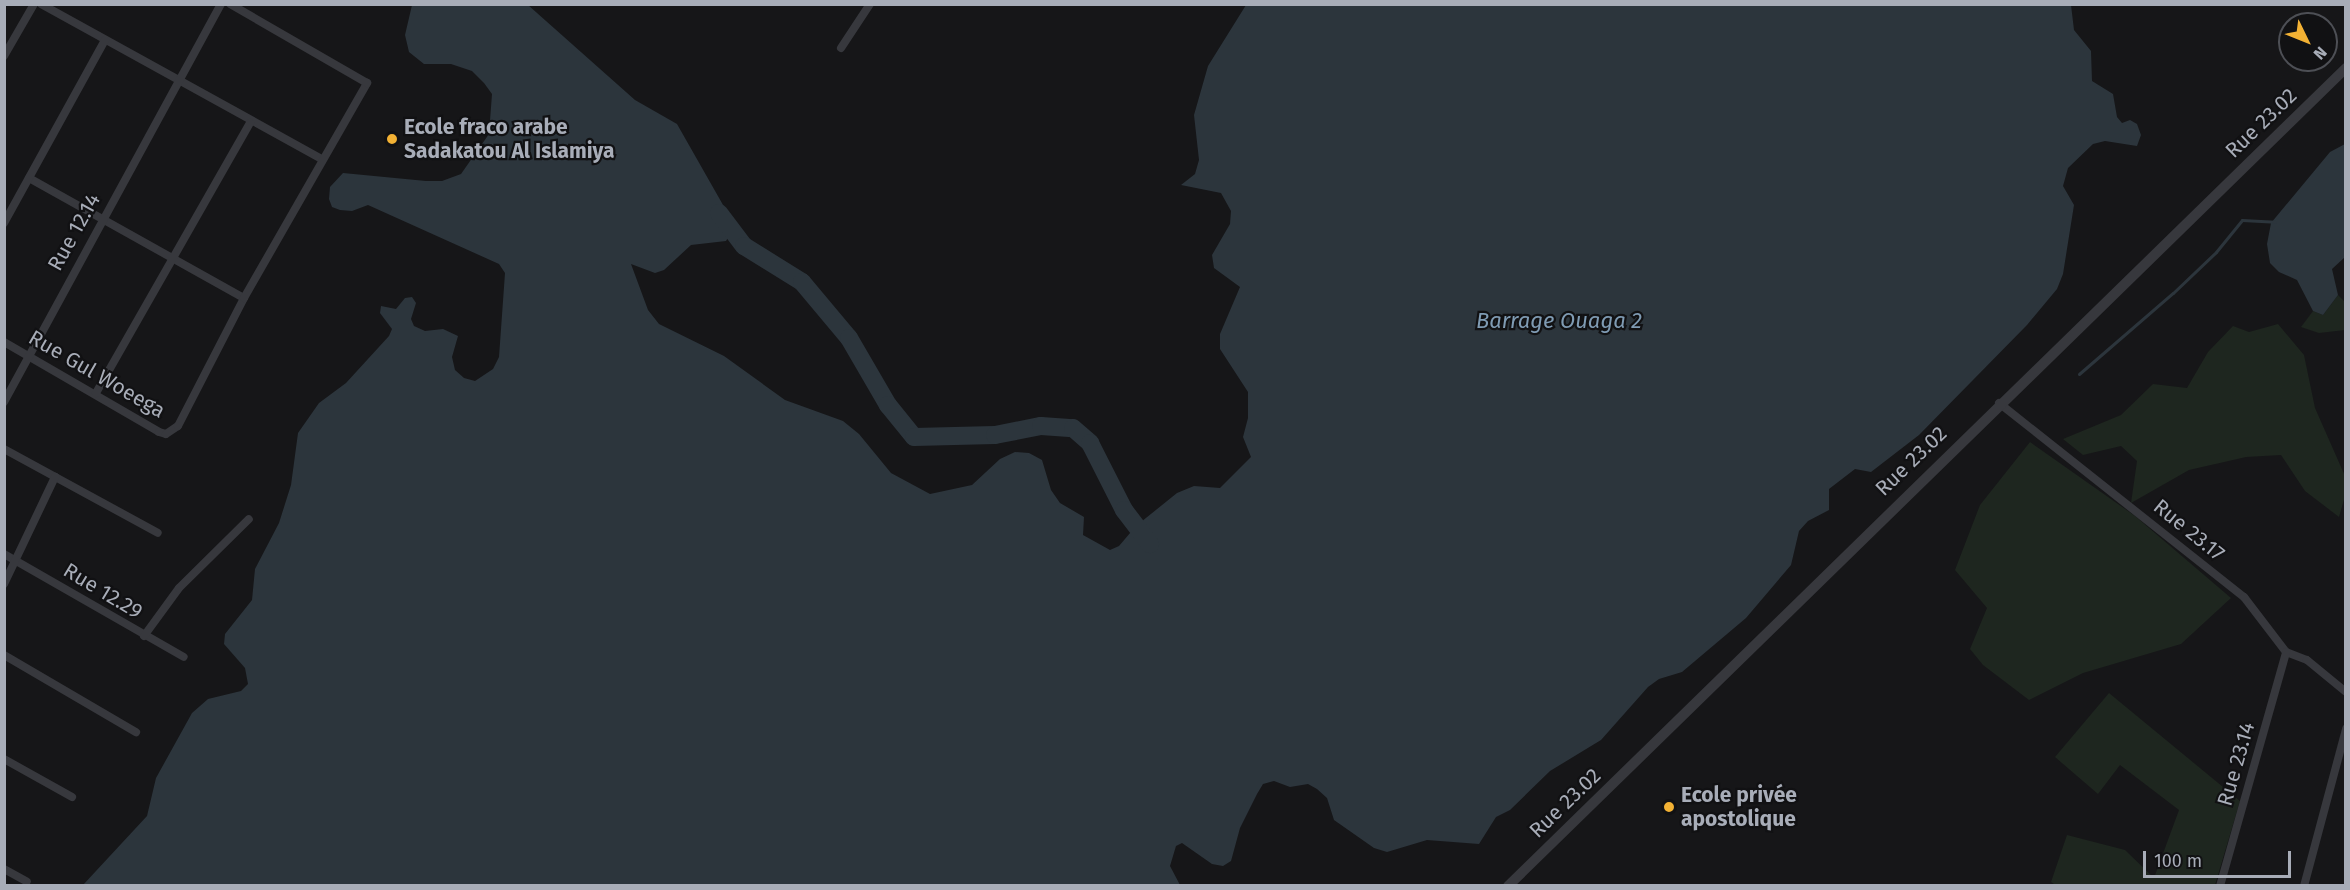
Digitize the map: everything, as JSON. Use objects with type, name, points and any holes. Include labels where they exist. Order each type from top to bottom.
[{"type":"street","points":[[4,56],[34,4]]},
{"type":"street","points":[[41,4],[250,123],[322,159]]},
{"type":"street","name":"Rue 12.14","points":[[4,402],[27,355],[221,4]]},
{"type":"street","points":[[29,178],[244,297],[322,159],[367,86],[366,81],[230,4]]},
{"type":"street","points":[[841,48],[870,4]]},
{"type":"street","points":[[4,223],[105,40]]},
{"type":"street","name":"Rue 23.02","points":[[1508,885],[1999,403],[2346,68]]},
{"type":"street","points":[[96,393],[250,123]]},
{"type":"street","name":"Rue Gul Woeega","points":[[4,342],[96,393],[159,432],[172,432],[244,297]]},
{"type":"street","name":"Rue 23.17","points":[[1999,403],[2244,597],[2286,652],[2307,660],[2346,692]]},
{"type":"street","points":[[4,449],[158,533]]},
{"type":"street","points":[[4,584],[55,477]]},
{"type":"street","points":[[144,636],[179,588],[249,519]]},
{"type":"street","name":"Rue 12.29","points":[[4,554],[184,657]]},
{"type":"street","name":"Rue 23.14","points":[[2220,885],[2286,652]]},
{"type":"street","points":[[4,656],[136,732]]},
{"type":"street","points":[[2304,885],[2346,729]]},
{"type":"street","points":[[4,759],[72,797]]},
{"type":"street","points":[[4,869],[27,882]]},
{"type":"shaded area","points":[[2338,295],[2345,302],[2345,330],[2319,333],[2301,327],[2313,311],[2323,315]]},
{"type":"shaded area","points":[[2278,324],[2304,355],[2315,408],[2345,476],[2345,496],[2339,517],[2305,491],[2281,455],[2246,457],[2189,470],[2131,503],[2137,461],[2121,446],[2083,455],[2063,439],[2121,415],[2153,384],[2187,388],[2208,352],[2233,326],[2249,332]]},
{"type":"shaded area","points":[[2030,442],[2135,516],[2231,598],[2181,644],[2083,673],[2029,700],[1983,665],[1970,649],[1987,608],[1955,570],[1980,505]]},
{"type":"shaded area","points":[[2109,693],[2240,801],[2215,885],[2057,886],[2051,882],[2067,835],[2125,850],[2154,878],[2179,810],[2120,765],[2098,794],[2055,757]]},
{"type":"water","name":"Barrage Ouaga 2","points":[[412,5],[528,5],[635,100],[677,124],[735,226],[726,241],[691,245],[664,270],[655,273],[631,264],[648,310],[659,324],[724,356],[785,400],[843,421],[859,434],[891,473],[930,494],[972,485],[1000,459],[1015,452],[1029,453],[1042,460],[1051,490],[1060,503],[1084,517],[1083,535],[1110,550],[1119,546],[1136,526],[1177,493],[1194,486],[1220,488],[1251,457],[1243,437],[1248,418],[1248,392],[1220,349],[1220,334],[1240,287],[1214,268],[1212,255],[1230,224],[1231,211],[1221,193],[1181,185],[1195,174],[1199,160],[1194,115],[1208,66],[1246,5],[2071,5],[2074,30],[2091,51],[2092,81],[2113,94],[2117,117],[2122,123],[2130,120],[2137,124],[2141,135],[2137,146],[2105,141],[2093,144],[2068,168],[2063,186],[2074,205],[2063,274],[2057,289],[2027,325],[1919,435],[1871,472],[1855,469],[1829,489],[1829,510],[1808,521],[1799,531],[1791,565],[1746,618],[1682,672],[1659,679],[1648,687],[1601,740],[1550,771],[1510,810],[1496,817],[1479,844],[1427,840],[1387,852],[1374,848],[1334,820],[1327,798],[1317,789],[1308,784],[1290,787],[1274,781],[1263,784],[1257,794],[1240,828],[1231,861],[1223,866],[1212,864],[1182,843],[1176,846],[1170,866],[1180,885],[83,885],[147,816],[156,778],[192,713],[208,699],[241,691],[248,684],[245,668],[224,644],[225,634],[252,600],[255,569],[279,523],[291,485],[298,433],[319,403],[346,383],[389,336],[392,329],[380,313],[381,306],[396,309],[405,298],[412,297],[416,303],[411,319],[414,326],[425,331],[443,329],[458,336],[452,357],[455,370],[464,378],[475,381],[493,369],[499,357],[505,273],[499,264],[368,205],[352,211],[340,210],[332,207],[329,199],[330,187],[343,173],[426,181],[442,181],[461,174],[489,134],[492,94],[484,83],[472,71],[451,64],[424,64],[409,52],[405,35]]},
{"type":"water","points":[[2345,144],[2345,257],[2332,269],[2338,295],[2323,315],[2313,311],[2297,280],[2279,272],[2270,263],[2267,244],[2271,223],[2330,152]]},
{"type":"waterway","points":[[719,213],[744,246],[802,282],[849,338],[888,405],[914,437],[995,435],[1041,426],[1073,428],[1090,443],[1124,510],[1150,544]]},
{"type":"waterway","points":[[2079,374],[2173,293],[2216,252],[2242,220],[2275,222]]},
{"type":"place","name":"Ecole fraco arabe Sadakatou Al Islamiya","points":[[392,139]]},
{"type":"place","name":"Ecole privée apostolique","points":[[1669,807]]}]
